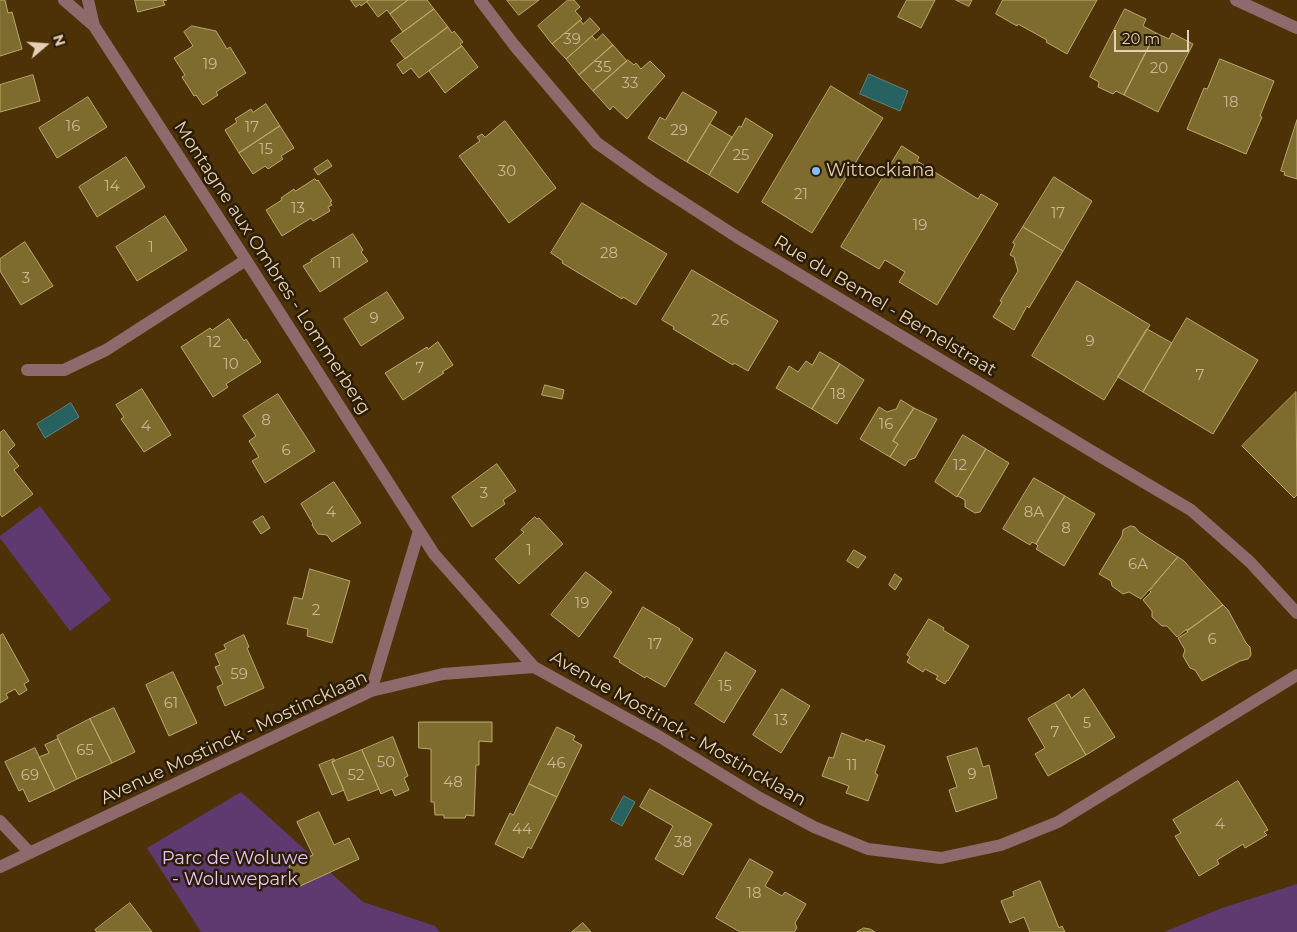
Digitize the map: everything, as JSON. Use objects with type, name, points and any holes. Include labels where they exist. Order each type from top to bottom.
[{"type":"street","name":"Montagne aux Ombres - Lommerberg","points":[[64,0],[94,26],[434,554],[534,668]]},
{"type":"street","name":"Montagne aux Ombres - Lommerberg","points":[[88,0],[94,26]]},
{"type":"street","name":"Rue du Bemel - Bemelstraat","points":[[480,0],[514,45],[597,143],[652,182],[737,236],[1191,510],[1250,562],[1297,613]]},
{"type":"street","points":[[1236,0],[1297,28]]},
{"type":"street","points":[[27,370],[64,370],[106,350],[246,260]]},
{"type":"street","points":[[371,691],[419,531]]},
{"type":"street","name":"Avenue Mostinck - Mostincklaan","points":[[0,867],[371,691],[443,674],[534,668],[660,737],[760,798],[814,827],[868,849],[941,858],[1001,845],[1058,822],[1297,675]]},
{"type":"street","points":[[0,821],[30,853]]},
{"type":"green space","points":[[40,506],[111,600],[70,631],[0,538],[0,536]]},
{"type":"green space","name":"Parc de Woluwe - Woluwepark","points":[[241,792],[363,902],[435,926],[440,932],[201,932],[147,848]]},
{"type":"green space","points":[[1297,884],[1297,932],[1164,932],[1222,908]]},
{"type":"water","points":[[869,74],[908,91],[900,111],[860,94]]},
{"type":"water","points":[[71,403],[79,417],[45,438],[37,424]]},
{"type":"water","points":[[624,796],[635,802],[622,826],[611,820]]},
{"type":"building","points":[[0,0],[5,0],[8,13],[12,12],[22,49],[0,56]]},
{"type":"building","points":[[135,0],[167,0],[163,1],[165,5],[138,12]]},
{"type":"building","points":[[351,0],[369,0],[356,7]]},
{"type":"building","points":[[369,0],[408,0],[390,14],[387,10],[378,17],[367,2]]},
{"type":"building","points":[[408,0],[427,0],[434,9],[403,32],[390,14]]},
{"type":"building","points":[[507,0],[539,0],[519,15]]},
{"type":"building","points":[[568,0],[574,0],[580,7],[575,11],[582,19],[552,44],[538,26]]},
{"type":"building","points":[[907,0],[935,0],[921,28],[898,17]]},
{"type":"building","points":[[956,0],[972,0],[969,6]]},
{"type":"building","points":[[1003,0],[1097,0],[1067,54],[1046,42],[1047,40],[996,14]]},
{"type":"building","points":[[434,9],[448,27],[405,59],[391,41]]},
{"type":"building","points":[[1125,9],[1146,19],[1143,26],[1156,33],[1124,95],[1116,91],[1113,94],[1098,87],[1099,82],[1090,77]]},
{"type":"building","points":[[590,18],[600,29],[566,59],[552,44],[580,20],[583,24]]},
{"type":"building","points":[[192,26],[216,31],[227,49],[230,47],[246,73],[216,92],[218,95],[203,105],[196,95],[194,96],[182,77],[185,75],[174,58],[193,46],[184,32]]},
{"type":"building","points":[[448,27],[463,42],[460,44],[462,46],[419,78],[411,68],[403,74],[397,65]]},
{"type":"building","points":[[1156,33],[1169,39],[1172,33],[1193,44],[1158,112],[1124,95]]},
{"type":"building","points":[[603,34],[613,45],[579,75],[566,59],[592,36],[596,40]]},
{"type":"building","points":[[613,45],[627,61],[593,91],[579,75]]},
{"type":"building","points":[[462,46],[478,67],[445,93],[429,71]]},
{"type":"building","points":[[1220,59],[1274,81],[1260,116],[1262,117],[1246,154],[1187,129],[1204,88],[1207,89]]},
{"type":"building","points":[[628,60],[634,65],[636,63],[641,69],[650,61],[665,76],[627,119],[613,106],[610,110],[593,91]]},
{"type":"building","points":[[33,75],[40,101],[0,112],[0,85]]},
{"type":"building","points":[[831,86],[883,118],[812,233],[762,202]]},
{"type":"building","points":[[683,92],[717,112],[687,162],[648,138],[660,117],[665,120]]},
{"type":"building","points":[[88,97],[107,127],[57,158],[39,128]]},
{"type":"building","points":[[266,104],[280,126],[239,153],[225,130],[237,122],[235,119],[251,109],[253,112]]},
{"type":"building","points":[[746,118],[773,135],[738,193],[709,175],[739,126],[741,127]]},
{"type":"building","points":[[1297,120],[1297,179],[1284,175],[1285,172],[1281,171]]},
{"type":"building","points":[[505,121],[556,188],[509,223],[459,156],[480,141],[477,137],[482,134],[485,137]]},
{"type":"building","points":[[710,124],[732,137],[709,175],[687,162]]},
{"type":"building","points":[[280,126],[294,148],[281,156],[283,159],[268,169],[265,166],[253,174],[239,153]]},
{"type":"building","points":[[902,146],[919,157],[917,161],[978,199],[981,194],[998,204],[937,305],[899,282],[905,272],[885,260],[879,269],[841,247]]},
{"type":"building","points":[[126,157],[145,187],[97,217],[79,187]]},
{"type":"building","points":[[328,160],[332,166],[318,175],[314,169]]},
{"type":"building","points":[[1054,177],[1092,201],[1063,251],[1023,227]]},
{"type":"building","points":[[315,179],[318,180],[332,201],[330,202],[332,205],[328,207],[330,211],[313,221],[311,218],[282,236],[266,210],[282,200],[281,198],[294,189],[295,191]]},
{"type":"building","points":[[582,203],[667,254],[636,305],[623,297],[622,299],[562,263],[563,261],[551,253]]},
{"type":"building","points":[[165,216],[187,250],[137,281],[116,247]]},
{"type":"building","points":[[1023,227],[1063,251],[1029,308],[1027,306],[1014,330],[993,317],[1018,271],[1014,257],[1010,255],[1015,244],[1013,243]]},
{"type":"building","points":[[353,234],[363,250],[361,252],[368,261],[320,292],[303,266]]},
{"type":"building","points":[[25,242],[53,286],[21,305],[0,271],[0,259]]},
{"type":"building","points":[[692,270],[778,321],[748,371],[734,363],[733,365],[673,329],[674,327],[662,320]]},
{"type":"building","points":[[1077,281],[1150,325],[1104,400],[1032,356]]},
{"type":"building","points":[[387,292],[404,318],[361,346],[344,319]]},
{"type":"building","points":[[1187,318],[1258,360],[1213,434],[1143,392]]},
{"type":"building","points":[[229,319],[244,341],[246,339],[261,362],[226,384],[228,387],[213,397],[181,347],[210,328],[212,330]]},
{"type":"building","points":[[1147,329],[1172,343],[1143,392],[1118,377]]},
{"type":"building","points":[[438,342],[453,365],[403,400],[385,373]]},
{"type":"building","points":[[820,352],[840,364],[812,409],[776,388],[789,366],[798,372],[806,361],[812,365]]},
{"type":"building","points":[[840,364],[864,380],[837,424],[812,409]]},
{"type":"building","points":[[545,385],[564,390],[562,399],[542,395]]},
{"type":"building","points":[[142,389],[171,435],[144,452],[121,419],[124,417],[116,405]]},
{"type":"building","points":[[1296,392],[1297,495],[1294,498],[1242,446]]},
{"type":"building","points":[[278,394],[315,451],[265,483],[252,461],[259,457],[249,441],[256,436],[243,416]]},
{"type":"building","points":[[901,400],[914,408],[893,441],[898,444],[890,457],[860,439],[879,407],[887,412],[896,409]]},
{"type":"building","points":[[914,408],[937,419],[915,458],[909,460],[905,466],[890,457],[898,444],[893,441]]},
{"type":"building","points":[[4,430],[15,445],[8,452],[19,466],[14,470],[33,494],[2,517],[0,514],[0,433]]},
{"type":"building","points":[[963,435],[986,449],[957,497],[935,482]]},
{"type":"building","points":[[986,449],[1009,463],[980,512],[975,513],[965,507],[965,500],[958,496]]},
{"type":"building","points":[[497,464],[516,491],[503,500],[505,504],[472,527],[452,497]]},
{"type":"building","points":[[1034,478],[1065,496],[1036,544],[1032,542],[1030,545],[1003,529]]},
{"type":"building","points":[[334,482],[361,523],[332,542],[327,535],[318,534],[301,504]]},
{"type":"building","points":[[1065,496],[1095,514],[1064,566],[1036,549],[1038,546],[1036,544]]},
{"type":"building","points":[[263,516],[270,528],[261,534],[253,522]]},
{"type":"building","points":[[535,517],[539,518],[563,544],[519,584],[495,559],[524,532],[521,530]]},
{"type":"building","points":[[1131,526],[1178,557],[1141,599],[1129,592],[1123,594],[1112,586],[1111,581],[1099,574],[1122,536],[1123,530]]},
{"type":"building","points":[[854,550],[866,557],[858,568],[847,561]]},
{"type":"building","points":[[1178,557],[1184,561],[1223,605],[1177,637],[1167,626],[1162,626],[1152,617],[1152,611],[1143,600]]},
{"type":"building","points":[[310,569],[350,581],[332,643],[307,636],[308,629],[287,624],[294,597],[302,599]]},
{"type":"building","points":[[586,572],[612,592],[579,637],[551,615]]},
{"type":"building","points":[[895,574],[902,579],[895,590],[889,585]]},
{"type":"building","points":[[1223,605],[1228,610],[1250,647],[1251,655],[1248,659],[1240,661],[1202,681],[1195,670],[1190,668],[1183,656],[1185,650],[1178,638]]},
{"type":"building","points":[[643,607],[693,639],[665,687],[646,676],[645,678],[614,657]]},
{"type":"building","points":[[929,619],[969,646],[945,684],[936,679],[938,676],[925,669],[923,672],[907,662],[910,657],[907,655]]},
{"type":"building","points":[[3,634],[29,681],[24,684],[27,690],[19,695],[15,689],[6,694],[8,698],[0,703],[0,636]]},
{"type":"building","points":[[244,635],[249,647],[247,648],[264,688],[225,706],[217,687],[223,684],[215,667],[220,665],[215,654],[226,649],[224,645]]},
{"type":"building","points":[[726,652],[756,671],[724,723],[695,704]]},
{"type":"building","points":[[173,672],[197,723],[169,736],[146,685]]},
{"type":"building","points":[[782,689],[810,706],[781,753],[753,735]]},
{"type":"building","points":[[1084,689],[1115,737],[1086,755],[1055,703],[1069,694],[1071,698]]},
{"type":"building","points":[[1055,703],[1086,755],[1048,776],[1035,754],[1045,748],[1028,719]]},
{"type":"building","points":[[114,708],[135,752],[112,763],[90,719]]},
{"type":"building","points":[[90,719],[112,763],[77,779],[57,736]]},
{"type":"building","points":[[419,722],[492,722],[492,742],[479,741],[479,765],[476,765],[474,816],[466,815],[465,818],[444,818],[444,815],[435,815],[434,802],[431,802],[431,749],[419,748]]},
{"type":"building","points":[[557,727],[575,736],[573,740],[582,745],[557,797],[529,784]]},
{"type":"building","points":[[842,733],[865,742],[866,739],[885,746],[875,773],[878,775],[868,801],[846,793],[849,786],[822,776],[829,757],[833,758]]},
{"type":"building","points":[[393,737],[408,776],[404,778],[409,790],[395,796],[392,789],[381,794],[362,750]]},
{"type":"building","points":[[58,739],[77,779],[55,790],[39,757],[49,753],[45,745]]},
{"type":"building","points":[[35,748],[55,790],[29,802],[23,789],[19,791],[5,762]]},
{"type":"building","points":[[977,748],[983,767],[989,765],[997,798],[956,812],[949,790],[957,787],[947,757]]},
{"type":"building","points":[[362,750],[379,789],[348,801],[332,762]]},
{"type":"building","points":[[334,759],[335,761],[332,762],[344,790],[332,795],[319,765]]},
{"type":"building","points":[[1238,781],[1268,830],[1264,832],[1267,835],[1245,848],[1243,844],[1217,860],[1219,864],[1199,876],[1175,836],[1181,833],[1173,820]]},
{"type":"building","points":[[529,784],[557,797],[531,849],[528,847],[523,858],[495,844],[510,813],[513,815]]},
{"type":"building","points":[[650,789],[712,824],[683,875],[655,859],[673,826],[640,807]]},
{"type":"building","points":[[319,812],[334,845],[349,838],[359,859],[298,887],[289,866],[313,855],[297,822]]},
{"type":"building","points":[[750,859],[773,872],[765,886],[782,896],[785,892],[806,904],[795,923],[797,928],[794,932],[740,932],[716,918]]},
{"type":"building","points":[[1040,881],[1059,928],[1062,926],[1065,932],[1030,932],[1024,917],[1010,923],[1001,901],[1014,896],[1013,892]]},
{"type":"building","points":[[130,903],[152,932],[97,932],[95,930]]},
{"type":"building","points":[[583,923],[591,932],[572,932]]},
{"type":"building","points":[[864,928],[870,929],[875,932],[857,932]]},
{"type":"place","name":"Wittockiana","points":[[816,171]]}]
